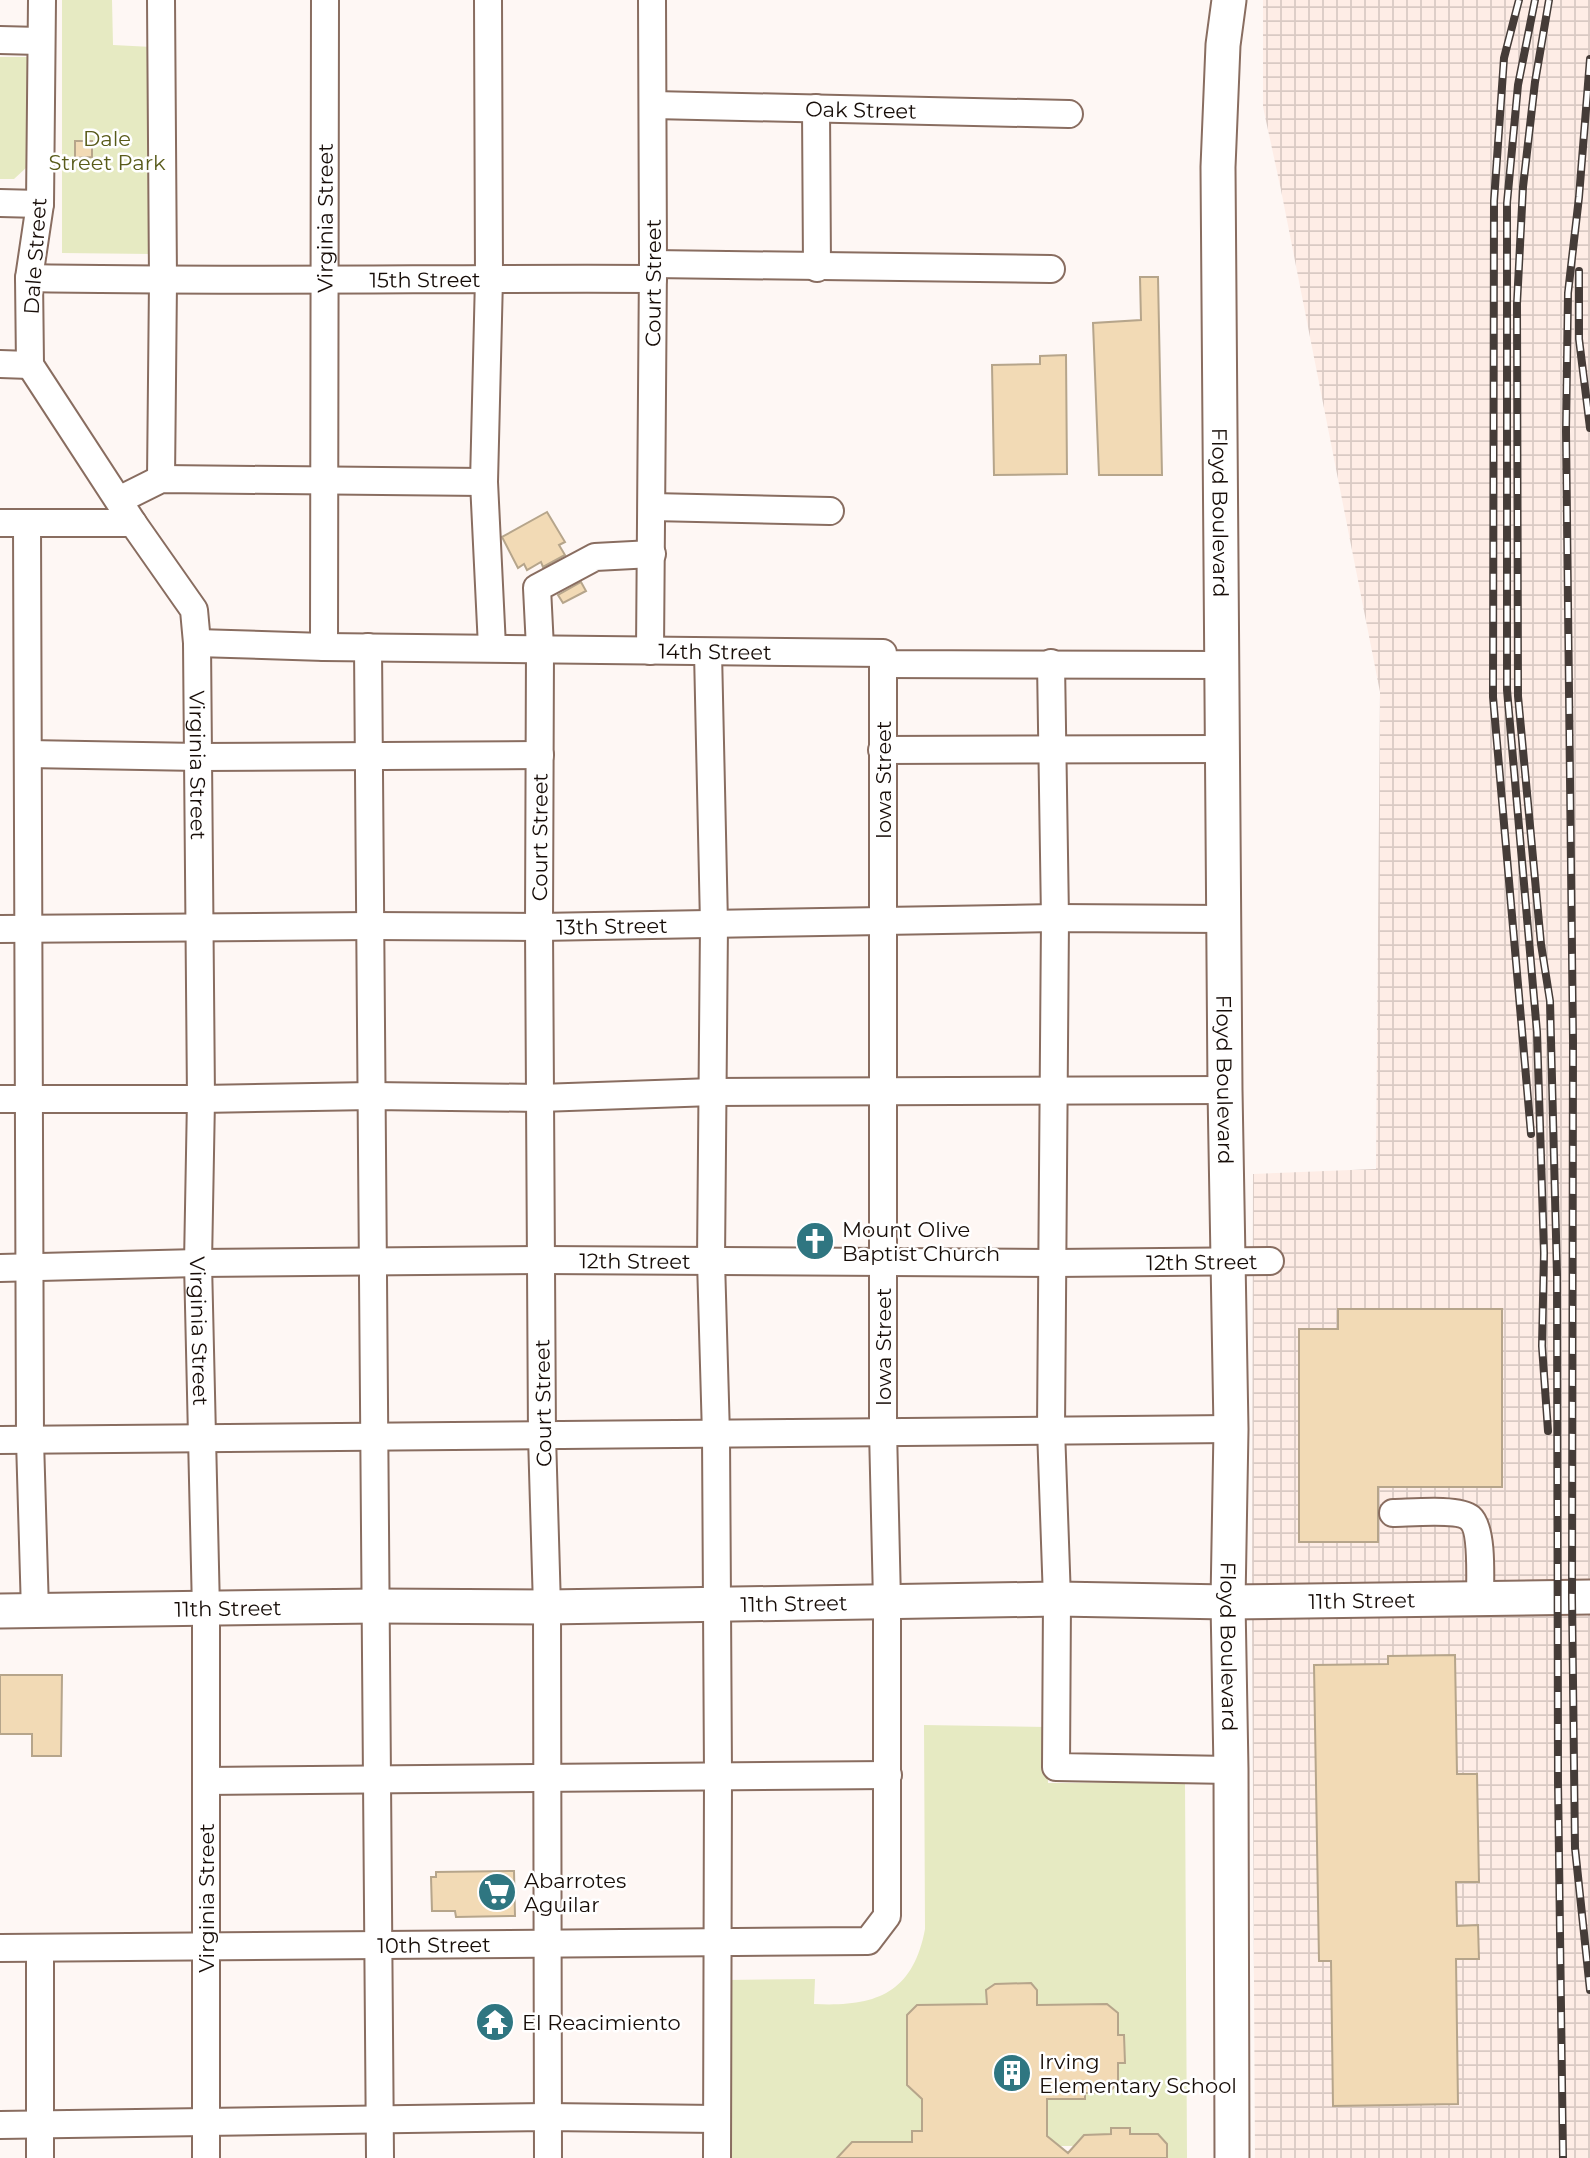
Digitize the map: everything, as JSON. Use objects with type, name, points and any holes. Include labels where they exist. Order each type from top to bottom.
[{"type":"main road","name":"Floyd Boulevard","points":[[1229,0],[1223,45],[1218,167],[1224,1090],[1231,1429],[1228,1602],[1233,2158]]},
{"type":"main road","name":"11th Street","points":[[0,1611],[376,1606],[547,1607],[1057,1599],[1228,1602],[1590,1597]]},
{"type":"street","name":"Dale Street","points":[[30,365],[29,278],[40,204],[41,0]]},
{"type":"street","points":[[161,479],[162,0]]},
{"type":"street","name":"Virginia Street","points":[[324,647],[325,0]]},
{"type":"street","points":[[488,0],[489,278],[484,482],[492,647]]},
{"type":"street","name":"Court Street","points":[[650,651],[652,0]]},
{"type":"street","points":[[0,40],[40,41]]},
{"type":"street","name":"Oak Street","points":[[653,104],[1069,114]]},
{"type":"street","points":[[816,108],[817,268]]},
{"type":"street","points":[[0,203],[40,204]]},
{"type":"street","name":"15th Street","points":[[29,278],[163,281],[489,278],[817,268],[1051,269]]},
{"type":"street","points":[[0,364],[30,365],[133,523]]},
{"type":"street","points":[[119,500],[161,479],[484,482]]},
{"type":"street","points":[[652,507],[830,511]]},
{"type":"street","points":[[0,523],[133,523]]},
{"type":"street","points":[[27,523],[30,1440],[35,1611]]},
{"type":"street","name":"Virginia Street","points":[[133,523],[194,610],[197,643],[201,928],[198,1263],[206,1610],[206,2158]]},
{"type":"street","name":"Court Street","points":[[548,2158],[547,1607],[542,1436],[540,648],[537,589],[595,557],[652,554]]},
{"type":"street","name":"14th Street","points":[[197,643],[324,647],[883,653],[883,664],[1221,665]]},
{"type":"street","points":[[368,647],[380,2158]]},
{"type":"street","points":[[708,652],[714,924],[711,1261],[716,1435],[717,2158]]},
{"type":"street","points":[[1052,663],[1055,918],[1052,1429],[1057,1599],[1056,1767],[1231,1770]]},
{"type":"street","name":"Iowa Street","points":[[868,1941],[887,1916],[887,1601],[883,1430],[883,664]]},
{"type":"street","points":[[882,750],[1222,749]]},
{"type":"street","points":[[28,754],[199,757],[540,755]]},
{"type":"street","name":"13th Street","points":[[0,929],[371,926],[539,928],[1055,918],[1224,919]]},
{"type":"street","points":[[0,1099],[372,1096],[540,1098],[713,1092],[1224,1090]]},
{"type":"street","name":"12th Street","points":[[0,1268],[541,1260],[1054,1263],[1270,1261]]},
{"type":"street","points":[[0,1440],[716,1435],[883,1430],[1231,1429]]},
{"type":"street","points":[[1393,1513],[1458,1513],[1470,1518],[1478,1538],[1480,1599]]},
{"type":"street","points":[[206,1781],[888,1775]]},
{"type":"street","name":"10th Street","points":[[0,1948],[868,1941]]},
{"type":"street","points":[[40,1948],[40,2158]]},
{"type":"street","points":[[0,2125],[547,2117],[717,2119]]},
{"type":"shaded area","points":[[1263,0],[1590,0],[1590,2158],[1255,2158],[1253,1174],[1376,1169],[1380,692],[1263,107]]},
{"type":"green space","name":"Dale Street Park","points":[[62,0],[112,0],[113,45],[152,47],[152,254],[62,253]]},
{"type":"green space","points":[[0,57],[28,57],[27,167],[14,179],[0,179]]},
{"type":"green space","points":[[924,1725],[1047,1727],[1048,1783],[1185,1782],[1187,2158],[1167,2158],[1167,2144],[1158,2134],[1130,2134],[1130,2128],[1111,2134],[1084,2135],[1074,2146],[1059,2146],[1047,2136],[1047,2121],[1037,2121],[1037,2093],[1068,2093],[1068,2099],[1085,2099],[1085,2093],[1108,2093],[1118,2083],[1118,2063],[1125,2062],[1124,2035],[1118,2035],[1118,2013],[1107,2004],[1037,2005],[1037,1990],[1030,1983],[995,1984],[986,1990],[987,2004],[917,2005],[907,2015],[907,2086],[918,2095],[989,2095],[922,2131],[912,2142],[852,2142],[842,2153],[842,2158],[726,2158],[726,1980],[815,1979],[814,2004],[855,2003],[888,1992],[901,1982],[911,1969],[925,1929]]},
{"type":"building","points":[[75,141],[92,141],[92,157],[75,158]]},
{"type":"building","points":[[1140,277],[1158,277],[1162,475],[1099,475],[1093,323],[1141,320]]},
{"type":"building","points":[[1066,355],[1067,474],[994,475],[992,365],[1040,364],[1040,356]]},
{"type":"building","points":[[547,512],[565,542],[559,545],[565,555],[543,567],[541,562],[527,570],[524,564],[518,568],[502,537]]},
{"type":"building","points":[[581,582],[586,591],[563,603],[558,595]]},
{"type":"building","points":[[1338,1309],[1502,1309],[1502,1487],[1378,1487],[1378,1542],[1299,1542],[1299,1329],[1338,1329]]},
{"type":"building","points":[[1455,1655],[1457,1774],[1477,1774],[1479,1882],[1456,1882],[1457,1926],[1478,1925],[1479,1959],[1456,1959],[1458,2104],[1333,2106],[1331,1961],[1319,1961],[1314,1665],[1388,1664],[1388,1656]]},
{"type":"building","points":[[0,1675],[62,1675],[61,1756],[32,1756],[32,1734],[0,1734]]},
{"type":"building","points":[[514,1871],[515,1916],[456,1917],[455,1911],[432,1911],[431,1877],[436,1877],[436,1872]]},
{"type":"building","name":"Irving Elementary School","points":[[1031,1983],[1037,1990],[1037,2005],[1107,2004],[1118,2013],[1118,2035],[1124,2035],[1125,2063],[1118,2063],[1118,2083],[1108,2093],[1085,2093],[1085,2099],[1047,2099],[1047,2136],[1068,2153],[1084,2135],[1111,2134],[1111,2128],[1130,2128],[1130,2134],[1158,2134],[1167,2144],[1167,2158],[837,2158],[852,2142],[912,2142],[912,2131],[922,2131],[922,2099],[907,2085],[907,2015],[917,2005],[987,2004],[986,1990],[995,1984]]},
{"type":"railway","points":[[1519,0],[1504,58],[1494,201],[1493,697],[1531,1134]]},
{"type":"railway","points":[[1535,0],[1518,85],[1507,203],[1507,690],[1537,1032],[1544,1253],[1542,1346],[1548,1431]]},
{"type":"railway","points":[[1549,0],[1535,82],[1523,187],[1517,304],[1518,696],[1541,944],[1550,1001],[1557,1275],[1558,1782],[1563,2158]]},
{"type":"railway","points":[[1590,59],[1568,293],[1566,431],[1573,1040],[1572,1598],[1575,1848],[1590,1990]]},
{"type":"railway","points":[[1579,271],[1579,339],[1590,428]]},
{"type":"place","name":"Mount Olive Baptist Church","points":[[815,1241]]},
{"type":"place","name":"Abarrotes Aguilar","points":[[497,1892]]},
{"type":"place","name":"El Reacimiento","points":[[495,2022]]},
{"type":"place","name":"Irving Elementary School","points":[[1012,2073]]}]
